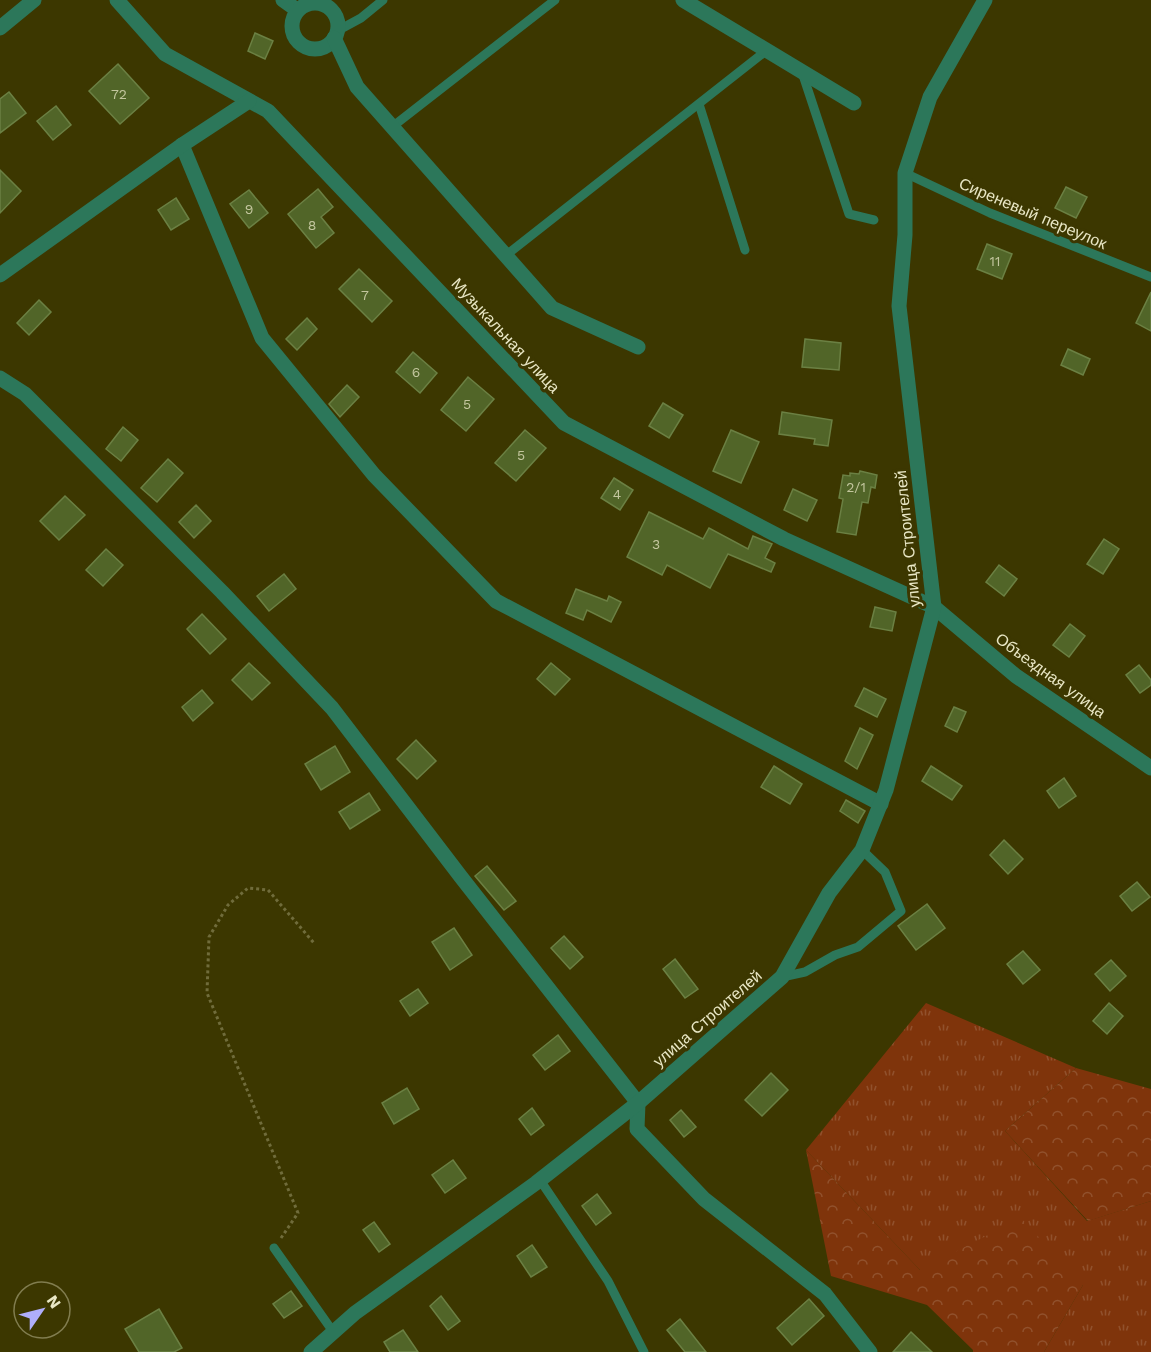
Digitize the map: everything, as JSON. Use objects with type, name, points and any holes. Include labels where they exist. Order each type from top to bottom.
[{"type":"street","points":[[0,28],[34,0]]},
{"type":"street","name":"Музыкальная улица","points":[[117,0],[165,54],[268,111],[564,423],[784,540],[934,607]]},
{"type":"street","points":[[283,0],[297,10]]},
{"type":"street","points":[[682,0],[854,103]]},
{"type":"street","name":"улица Строителей","points":[[312,1352],[355,1313],[540,1180],[638,1103],[782,977],[829,893],[862,850],[881,804],[896,756],[934,607],[899,306],[905,235],[905,173],[930,97],[985,0]]},
{"type":"street","points":[[336,35],[330,44],[315,49],[301,45],[292,32],[291,24],[297,10],[310,3],[325,5],[336,16],[336,35],[357,87],[552,308],[638,347]]},
{"type":"street","points":[[0,274],[182,145],[249,101]]},
{"type":"street","points":[[182,145],[262,338],[374,475],[496,601],[881,804]]},
{"type":"street","points":[[0,378],[25,394],[222,592],[332,708],[461,878],[638,1103],[638,1129],[704,1199],[825,1294],[870,1352]]},
{"type":"street","name":"Объездная улица","points":[[934,607],[1017,676],[1151,768]]},
{"type":"lane","points":[[336,35],[383,0]]},
{"type":"lane","points":[[392,127],[555,0]]},
{"type":"lane","points":[[505,256],[767,50]]},
{"type":"lane","points":[[802,72],[849,214],[874,220]]},
{"type":"lane","points":[[699,104],[745,250]]},
{"type":"lane","name":"Сиреневый переулок","points":[[905,173],[990,213],[1151,277]]},
{"type":"lane","points":[[782,977],[805,972],[835,955],[858,947],[901,911],[885,872],[862,850]]},
{"type":"lane","points":[[540,1180],[608,1281],[644,1352]]},
{"type":"lane","points":[[274,1248],[334,1333]]},
{"type":"path","points":[[274,1248],[298,1213],[207,993],[209,937],[228,905],[248,888],[268,890],[314,943]]},
{"type":"green space","points":[[926,1003],[1076,1068],[1005,1131],[1087,1221],[1151,1201],[1151,1352],[1044,1352],[1083,1285],[920,1270],[806,1150]]},
{"type":"green space","points":[[1076,1068],[1151,1089],[1151,1201],[1088,1221],[1005,1131]]},
{"type":"green space","points":[[806,1150],[920,1270],[1021,1218],[1083,1285],[1044,1352],[973,1352],[927,1305],[831,1276]]},
{"type":"building","points":[[255,33],[273,41],[265,59],[248,51]]},
{"type":"building","points":[[118,64],[149,98],[120,124],[89,91]]},
{"type":"building","points":[[9,92],[26,113],[0,133],[0,99]]},
{"type":"building","points":[[56,106],[71,125],[53,140],[37,121]]},
{"type":"building","points":[[0,170],[21,191],[0,213]]},
{"type":"building","points":[[1066,187],[1087,197],[1076,218],[1055,208]]},
{"type":"building","points":[[318,189],[333,207],[321,217],[334,233],[316,248],[288,214]]},
{"type":"building","points":[[249,190],[268,213],[249,228],[230,204]]},
{"type":"building","points":[[176,198],[189,219],[171,230],[158,210]]},
{"type":"building","points":[[987,244],[1012,254],[1002,279],[977,269]]},
{"type":"building","points":[[359,269],[392,301],[372,322],[339,289]]},
{"type":"building","points":[[1151,292],[1151,331],[1136,323]]},
{"type":"building","points":[[39,300],[51,312],[29,335],[17,323]]},
{"type":"building","points":[[307,318],[317,329],[297,350],[286,339]]},
{"type":"building","points":[[805,339],[841,343],[839,370],[802,367]]},
{"type":"building","points":[[1068,349],[1090,359],[1083,375],[1061,365]]},
{"type":"building","points":[[413,352],[437,373],[420,393],[396,372]]},
{"type":"building","points":[[468,377],[494,399],[466,431],[441,410]]},
{"type":"building","points":[[347,385],[359,397],[340,417],[329,404]]},
{"type":"building","points":[[663,403],[683,415],[669,438],[649,426]]},
{"type":"building","points":[[782,412],[832,420],[828,446],[814,444],[815,439],[779,434]]},
{"type":"building","points":[[123,427],[138,440],[121,461],[106,449]]},
{"type":"building","points":[[525,430],[546,448],[516,481],[495,463]]},
{"type":"building","points":[[731,430],[759,442],[741,483],[713,471]]},
{"type":"building","points":[[168,459],[183,473],[157,502],[141,488]]},
{"type":"building","points":[[860,471],[877,475],[875,488],[871,487],[868,503],[862,502],[856,535],[837,532],[843,499],[839,498],[843,475],[859,474]]},
{"type":"building","points":[[614,478],[633,490],[620,510],[601,498]]},
{"type":"building","points":[[793,489],[817,500],[807,521],[784,510]]},
{"type":"building","points":[[65,496],[85,515],[59,540],[40,521]]},
{"type":"building","points":[[196,505],[211,521],[194,538],[179,522]]},
{"type":"building","points":[[649,512],[703,539],[709,528],[748,549],[753,536],[772,544],[765,558],[775,563],[771,572],[728,554],[710,588],[667,565],[662,575],[627,557]]},
{"type":"building","points":[[1104,539],[1119,549],[1103,574],[1087,564]]},
{"type":"building","points":[[106,549],[123,565],[103,586],[86,570]]},
{"type":"building","points":[[999,565],[1017,579],[1004,596],[986,582]]},
{"type":"building","points":[[284,574],[296,589],[269,611],[257,596]]},
{"type":"building","points":[[576,589],[607,601],[609,596],[621,602],[611,622],[587,610],[583,620],[566,613]]},
{"type":"building","points":[[875,607],[896,612],[892,631],[870,627]]},
{"type":"building","points":[[202,614],[226,639],[210,654],[187,629]]},
{"type":"building","points":[[1070,624],[1085,636],[1069,657],[1053,645]]},
{"type":"building","points":[[249,663],[270,683],[252,700],[232,680]]},
{"type":"building","points":[[551,663],[570,679],[555,695],[537,679]]},
{"type":"building","points":[[1139,665],[1151,680],[1151,685],[1140,693],[1126,675]]},
{"type":"building","points":[[864,688],[886,699],[877,717],[855,706]]},
{"type":"building","points":[[202,690],[213,703],[193,721],[182,707]]},
{"type":"building","points":[[954,707],[966,712],[957,732],[945,726]]},
{"type":"building","points":[[860,728],[873,735],[857,769],[845,761]]},
{"type":"building","points":[[416,740],[436,761],[417,779],[397,759]]},
{"type":"building","points":[[335,746],[350,772],[321,790],[305,764]]},
{"type":"building","points":[[774,766],[802,784],[790,804],[761,787]]},
{"type":"building","points":[[931,766],[962,786],[952,800],[922,781]]},
{"type":"building","points":[[1064,778],[1076,796],[1059,808],[1047,791]]},
{"type":"building","points":[[369,793],[380,810],[350,829],[339,812]]},
{"type":"building","points":[[846,800],[865,811],[858,823],[840,811]]},
{"type":"building","points":[[1004,840],[1023,859],[1008,874],[990,855]]},
{"type":"building","points":[[487,866],[516,901],[504,910],[475,876]]},
{"type":"building","points":[[1137,882],[1150,897],[1132,911],[1120,896]]},
{"type":"building","points":[[927,904],[945,928],[916,950],[898,926]]},
{"type":"building","points":[[454,928],[472,955],[450,970],[432,942]]},
{"type":"building","points":[[564,936],[583,957],[570,969],[551,948]]},
{"type":"building","points":[[1023,951],[1040,970],[1023,984],[1007,964]]},
{"type":"building","points":[[675,959],[698,989],[685,998],[663,969]]},
{"type":"building","points":[[1111,960],[1126,976],[1110,991],[1095,974]]},
{"type":"building","points":[[418,989],[428,1003],[410,1016],[400,1001]]},
{"type":"building","points":[[1109,1003],[1123,1016],[1107,1034],[1093,1021]]},
{"type":"building","points":[[558,1035],[570,1051],[545,1070],[533,1055]]},
{"type":"building","points":[[771,1073],[788,1090],[762,1116],[745,1100]]},
{"type":"building","points":[[407,1088],[419,1109],[394,1124],[382,1103]]},
{"type":"building","points":[[532,1108],[544,1125],[531,1135],[519,1119]]},
{"type":"building","points":[[681,1110],[696,1127],[684,1137],[670,1120]]},
{"type":"building","points":[[453,1160],[466,1178],[445,1193],[432,1175]]},
{"type":"building","points":[[597,1194],[611,1213],[596,1225],[582,1206]]},
{"type":"building","points":[[374,1222],[390,1244],[379,1252],[363,1230]]},
{"type":"building","points":[[532,1245],[547,1267],[531,1277],[517,1256]]},
{"type":"building","points":[[291,1291],[302,1306],[284,1318],[273,1304]]},
{"type":"building","points":[[441,1296],[460,1321],[448,1330],[430,1306]]},
{"type":"building","points":[[809,1299],[824,1316],[792,1345],[777,1328]]},
{"type":"building","points":[[159,1309],[182,1348],[174,1352],[139,1352],[125,1329]]},
{"type":"building","points":[[680,1319],[706,1352],[685,1352],[667,1330]]},
{"type":"building","points":[[403,1330],[418,1352],[390,1352],[384,1342]]},
{"type":"building","points":[[911,1332],[932,1352],[893,1352]]}]
